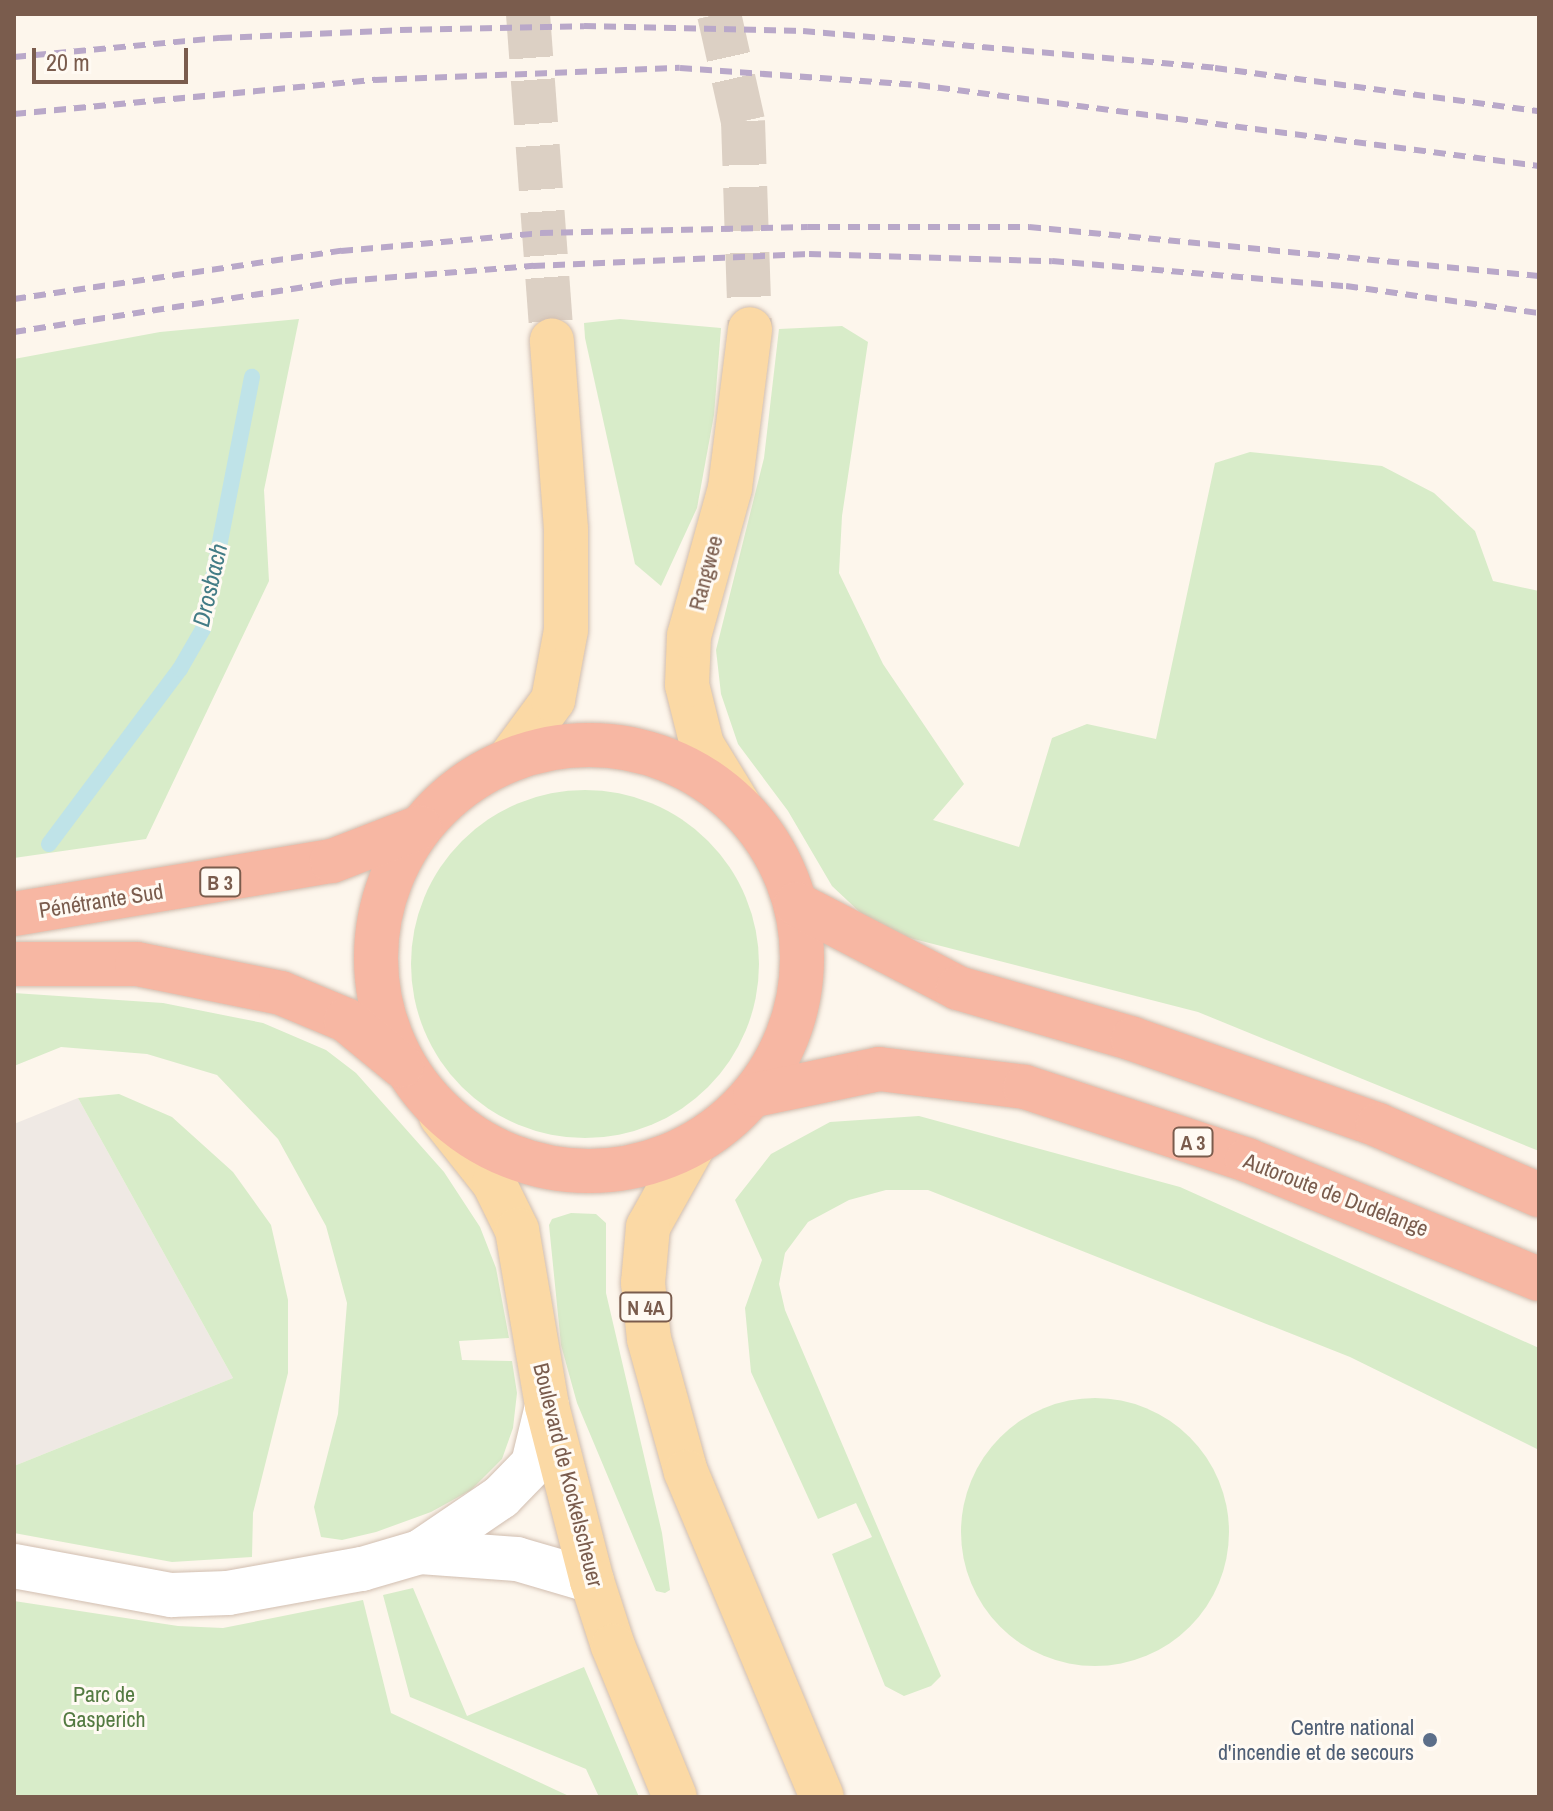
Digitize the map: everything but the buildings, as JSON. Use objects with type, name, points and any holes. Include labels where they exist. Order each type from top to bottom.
[{"type":"highway","points":[[14,964],[137,964],[281,993],[346,1020],[402,1066],[441,1116],[500,1154],[561,1173],[628,1171],[692,1148],[755,1095],[789,1037],[803,971],[796,904],[775,852],[740,807],[692,768],[643,748],[575,742],[511,757],[468,781],[420,827],[382,902],[376,986],[402,1066]]},
{"type":"highway","name":"Pénétrante Sud","points":[[14,914],[332,861],[420,827]]},
{"type":"highway","points":[[796,904],[958,988],[1133,1039],[1378,1125],[1539,1195]]},
{"type":"highway","name":"Autoroute de Dudelange","points":[[755,1095],[879,1069],[1025,1087],[1247,1160],[1539,1279]]},
{"type":"main road","name":"Rangwee","points":[[740,807],[702,745],[687,685],[689,636],[730,488],[750,329]]},
{"type":"main road","points":[[511,757],[553,700],[566,630],[566,529],[552,341]]},
{"type":"main road","name":"Boulevard de Kockelscheuer","points":[[441,1116],[494,1183],[517,1230],[547,1406],[592,1581],[613,1646],[675,1797]]},
{"type":"main road","name":"N 4A","points":[[692,1148],[648,1227],[643,1283],[649,1339],[686,1472],[822,1797]]},
{"type":"street","points":[[14,1566],[171,1595],[228,1593],[362,1569],[420,1552],[501,1497],[533,1464],[547,1406]]},
{"type":"street","points":[[420,1552],[517,1559],[592,1581]]},
{"type":"shaded area","points":[[78,1098],[233,1378],[14,1466],[14,1124]]},
{"type":"green space","points":[[299,319],[264,490],[269,581],[146,839],[14,858],[14,359],[160,332]]},
{"type":"green space","points":[[620,319],[721,328],[714,415],[697,508],[661,586],[635,564],[585,338],[584,323]]},
{"type":"green space","points":[[842,326],[868,342],[842,516],[839,573],[883,664],[964,784],[933,820],[1019,847],[1052,738],[1087,724],[1156,739],[1215,463],[1250,452],[1382,466],[1434,493],[1475,531],[1493,581],[1539,591],[1539,1151],[1198,1012],[902,936],[864,916],[832,886],[788,811],[738,744],[721,694],[716,650],[764,458],[779,329]]},
{"type":"green space","points":[[585,790],[619,793],[652,803],[682,819],[708,841],[730,867],[746,897],[756,930],[759,964],[756,998],[746,1031],[730,1061],[708,1087],[682,1109],[652,1125],[619,1135],[585,1138],[551,1135],[518,1125],[488,1109],[462,1087],[440,1061],[424,1031],[414,998],[411,964],[414,930],[424,897],[440,867],[462,841],[488,819],[518,803],[551,793]]},
{"type":"green space","points":[[14,993],[163,1003],[263,1023],[326,1050],[356,1073],[444,1172],[480,1227],[496,1268],[509,1338],[459,1341],[462,1360],[512,1361],[517,1393],[513,1428],[502,1459],[471,1490],[431,1512],[376,1532],[342,1540],[321,1537],[314,1507],[338,1414],[347,1303],[326,1226],[278,1139],[217,1075],[147,1054],[61,1047],[14,1066]]},
{"type":"green space","points":[[119,1094],[172,1117],[233,1172],[271,1225],[288,1300],[288,1373],[253,1513],[252,1557],[172,1562],[14,1533],[14,1466],[233,1378],[78,1098]]},
{"type":"green space","points":[[919,1116],[1180,1187],[1539,1348],[1539,1450],[1350,1357],[928,1190],[886,1190],[849,1200],[808,1222],[785,1253],[779,1284],[785,1310],[941,1676],[931,1686],[904,1696],[885,1686],[832,1554],[872,1537],[856,1503],[818,1519],[751,1372],[745,1308],[762,1260],[735,1200],[771,1154],[830,1122]]},
{"type":"green space","points":[[571,1213],[596,1214],[606,1223],[606,1293],[662,1533],[670,1590],[665,1593],[656,1591],[577,1403],[561,1345],[549,1225],[552,1219]]},
{"type":"green space","points":[[1108,1398],[1146,1408],[1170,1420],[1190,1437],[1207,1457],[1219,1481],[1227,1506],[1227,1558],[1219,1583],[1207,1607],[1190,1627],[1170,1644],[1146,1656],[1121,1664],[1082,1666],[1044,1656],[1020,1644],[991,1617],[971,1583],[963,1558],[961,1519],[971,1481],[983,1457],[1010,1428],[1044,1408],[1069,1400]]},
{"type":"green space","points":[[413,1588],[467,1716],[584,1667],[639,1797],[599,1797],[586,1769],[410,1697],[383,1595]]},
{"type":"green space","name":"Parc de Gasperich","points":[[363,1600],[391,1713],[571,1797],[14,1797],[14,1601],[178,1626],[223,1628]]},
{"type":"waterway","name":"Drosbach","points":[[49,844],[180,669],[203,629],[252,377]]},
{"type":"tunnel","points":[[528,14],[552,341]]},
{"type":"tunnel","points":[[719,14],[743,121],[750,329]]},
{"type":"railway","points":[[14,57],[220,38],[400,30],[584,26],[803,31],[1215,68],[1539,111]]},
{"type":"railway","points":[[14,114],[375,80],[680,68],[918,85],[1539,166]]},
{"type":"railway","points":[[14,299],[341,251],[541,233],[808,227],[1029,227],[1539,276]]},
{"type":"railway","points":[[14,332],[345,281],[533,266],[809,254],[1052,261],[1346,286],[1539,313]]},
{"type":"place","name":"Centre national d'incendie et de secours","points":[[1430,1740]]}]
